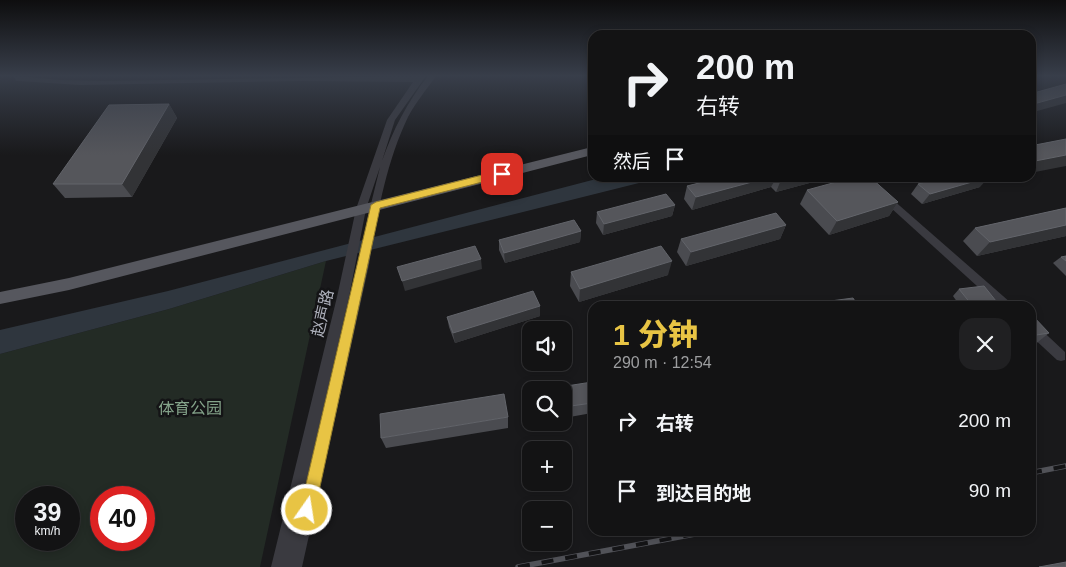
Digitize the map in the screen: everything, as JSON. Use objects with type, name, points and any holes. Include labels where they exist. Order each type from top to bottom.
[{"type":"main road","points":[[0,298],[69,284],[588,144]]},
{"type":"main road","points":[[0,289],[71,274],[588,152]]},
{"type":"street","name":"赵声路","points":[[279,567],[343,297],[391,120],[403,102]]},
{"type":"street","points":[[294,567],[370,203],[407,110],[413,102]]},
{"type":"street","points":[[868,182],[1001,301]]},
{"type":"street","points":[[1036,333],[1061,356]]},
{"type":"green space","name":"体育公园","points":[[326,261],[260,567],[0,567],[0,354],[169,309]]},
{"type":"shaded area","points":[[588,181],[643,182],[326,261],[169,309],[0,354],[0,330],[168,291]]},
{"type":"building","points":[[169,104],[122,184],[53,184],[109,105]]},
{"type":"building","points":[[1066,139],[1066,155],[1036,161],[1036,145]]},
{"type":"building","points":[[703,182],[752,182],[696,197],[687,186]]},
{"type":"building","points":[[836,182],[876,182],[898,202],[837,221],[807,190]]},
{"type":"building","points":[[925,182],[972,182],[930,194],[918,184]]},
{"type":"building","points":[[666,194],[675,205],[604,224],[597,212]]},
{"type":"building","points":[[1066,208],[1066,225],[990,242],[975,228]]},
{"type":"building","points":[[776,213],[786,225],[691,252],[681,239]]},
{"type":"building","points":[[574,220],[581,231],[504,253],[499,240]]},
{"type":"building","points":[[475,246],[481,259],[402,281],[397,267]]},
{"type":"building","points":[[661,246],[672,261],[580,289],[571,272]]},
{"type":"building","points":[[984,286],[996,301],[969,301],[959,289]]},
{"type":"building","points":[[533,291],[540,306],[453,333],[447,317]]},
{"type":"building","points":[[853,298],[855,301],[830,301]]},
{"type":"building","points":[[1036,319],[1049,333],[1036,335]]},
{"type":"building","points":[[588,383],[588,404],[572,406],[572,385]]},
{"type":"building","points":[[504,394],[508,417],[381,438],[380,414]]},
{"type":"building","points":[[1066,562],[1066,567],[1039,567]]},
{"type":"railway","points":[[1036,472],[1066,466]]},
{"type":"railway","points":[[518,567],[684,536]]},
{"type":"route","points":[[307,510],[364,265],[369,231],[376,205],[502,174]]}]
